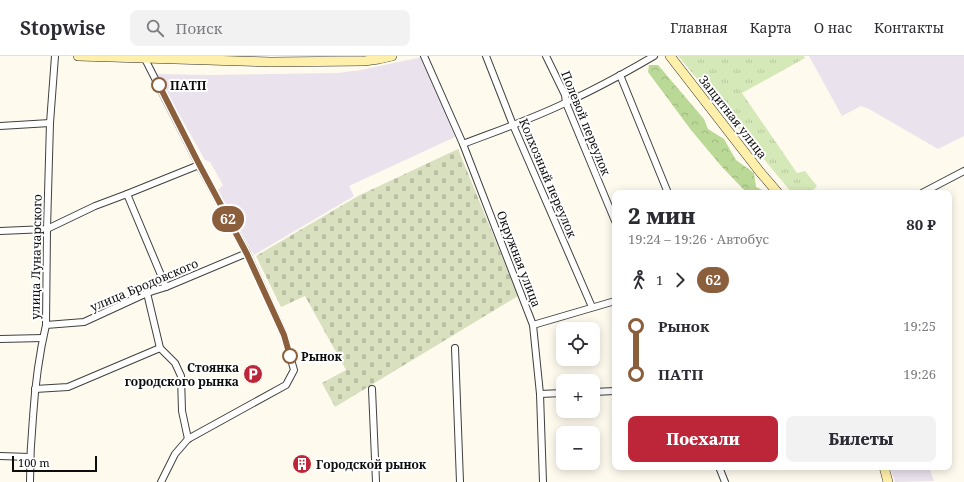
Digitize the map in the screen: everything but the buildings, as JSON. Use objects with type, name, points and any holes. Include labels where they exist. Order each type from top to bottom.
[{"type":"street","name":"улица Луначарского","points":[[30,482],[30,457],[35,389],[46,325],[50,123],[55,56]]},
{"type":"street","points":[[78,56],[271,62],[364,60],[392,56]]},
{"type":"street","name":"Окружная улица","points":[[424,56],[463,144],[533,325],[540,394],[542,482]]},
{"type":"street","name":"Колхозный переулок","points":[[486,56],[513,125],[592,308]]},
{"type":"street","name":"Полевой переулок","points":[[546,56],[565,95],[566,103],[612,213]]},
{"type":"street","points":[[463,144],[566,103],[654,56]]},
{"type":"street","name":"Защитная улица","points":[[670,56],[775,190]]},
{"type":"street","points":[[145,59],[247,254],[284,335],[294,370],[286,385],[188,439],[174,454],[161,482]]},
{"type":"street","points":[[620,75],[667,190]]},
{"type":"street","points":[[0,126],[50,123]]},
{"type":"street","points":[[0,230],[47,229],[95,206],[199,164]]},
{"type":"street","points":[[928,190],[964,171]]},
{"type":"street","points":[[127,194],[166,287]]},
{"type":"street","name":"улица Бродовского","points":[[46,325],[84,322],[147,293],[166,287],[247,254]]},
{"type":"street","points":[[147,293],[160,348],[175,363],[181,376],[182,411],[188,439]]},
{"type":"street","points":[[533,325],[612,302]]},
{"type":"street","points":[[0,340],[43,338]]},
{"type":"street","points":[[35,389],[68,387],[160,348]]},
{"type":"street","points":[[455,348],[460,482]]},
{"type":"street","points":[[372,389],[376,482]]},
{"type":"street","points":[[600,392],[612,391]]},
{"type":"street","points":[[540,394],[556,393]]},
{"type":"street","points":[[0,456],[30,457]]},
{"type":"street","points":[[720,470],[725,482]]},
{"type":"street","points":[[885,470],[888,482]]},
{"type":"shaded area","points":[[809,56],[964,56],[964,136],[938,149],[869,109],[861,106],[842,116]]},
{"type":"shaded area","name":"ПАТП","points":[[422,57],[455,137],[349,186],[354,196],[254,255],[218,190],[223,185],[210,162],[205,160],[156,74],[213,75],[338,73],[356,71]]},
{"type":"shaded area","points":[[891,470],[930,470],[934,481],[895,482]]},
{"type":"green space","points":[[678,56],[804,56],[805,58],[742,93],[797,173],[805,171],[817,186],[813,190],[790,190]]},
{"type":"green space","points":[[649,65],[658,65],[704,119],[708,129],[724,139],[736,160],[754,173],[756,187],[762,190],[744,190],[722,167],[691,130],[648,72]]},
{"type":"green space","points":[[458,149],[518,296],[335,407],[322,383],[346,370],[305,296],[281,307],[256,256],[358,196]]},
{"type":"bus line","name":"62","points":[[159,85],[247,254],[284,335],[290,356]]},
{"type":"place","name":"ПАТП","points":[[159,85]]},
{"type":"place","name":"Рынок","points":[[290,356]]},
{"type":"place","name":"Cтоянка городского рынка","points":[[253,374]]},
{"type":"place","name":"Городской рынок","points":[[302,464]]}]
